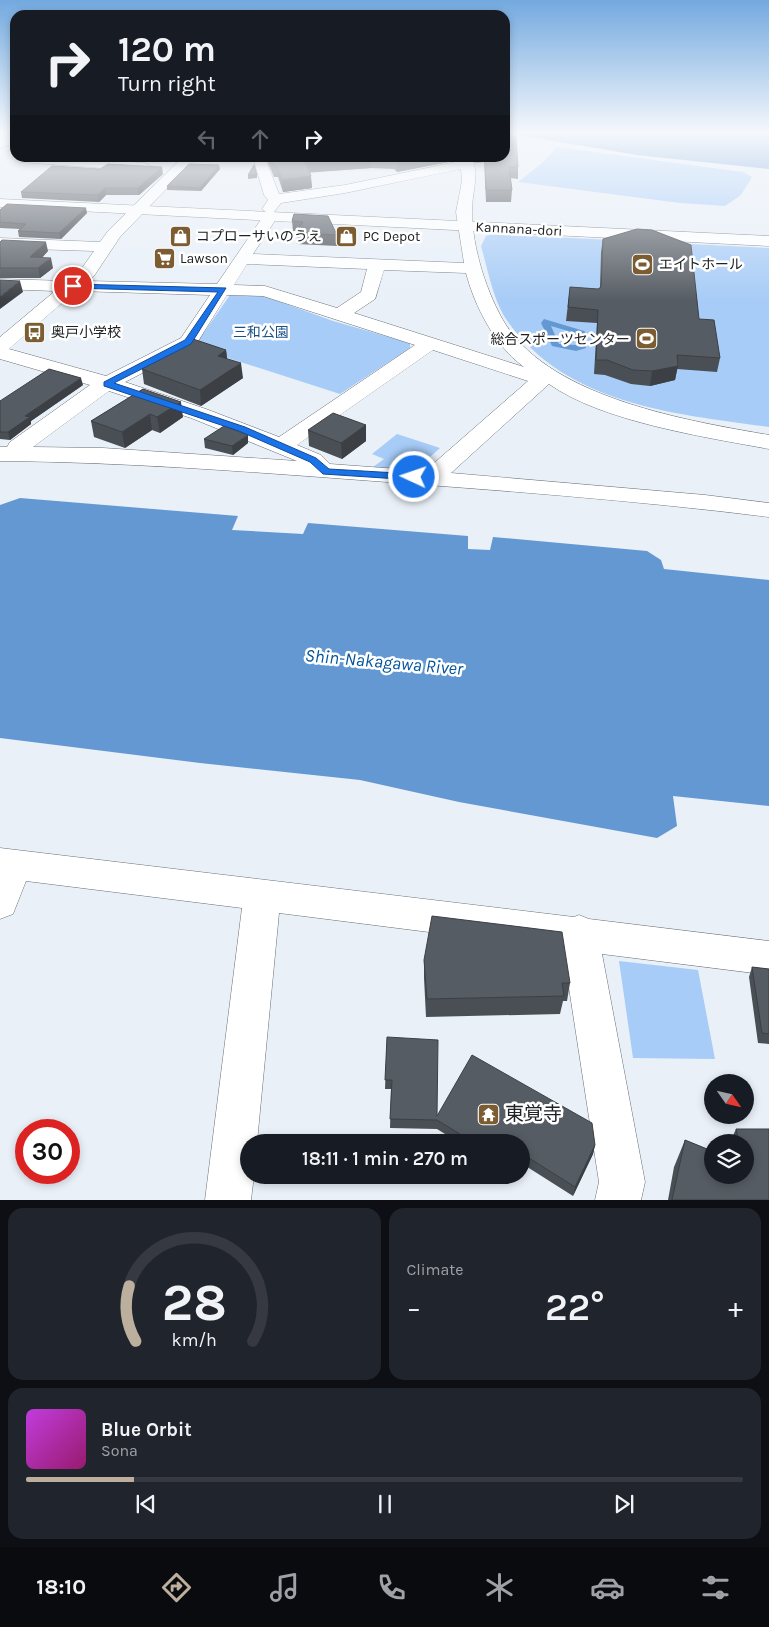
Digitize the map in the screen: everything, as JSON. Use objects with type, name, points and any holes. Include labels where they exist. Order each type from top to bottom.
[{"type":"street","points":[[0,347],[73,286],[99,259],[114,234],[158,189]]},
{"type":"street","points":[[12,450],[107,384],[188,342],[243,259],[272,208],[269,189]]},
{"type":"street","points":[[272,208],[345,189]]},
{"type":"street","points":[[469,189],[465,222],[474,268],[485,304],[506,338],[546,378]]},
{"type":"street","name":"Kannana-dori","points":[[0,196],[141,206]]},
{"type":"street","name":"Kannana-dori","points":[[0,203],[272,208],[465,222],[769,240]]},
{"type":"street","name":"Kannana-dori","points":[[465,222],[769,233]]},
{"type":"street","points":[[0,242],[106,248]]},
{"type":"street","points":[[243,259],[474,268]]},
{"type":"street","points":[[339,315],[369,295],[377,264]]},
{"type":"street","points":[[0,284],[265,291],[546,378],[586,396],[622,408],[697,428],[769,442]]},
{"type":"street","points":[[281,446],[431,343]]},
{"type":"street","points":[[0,375],[10,356],[107,384],[242,429],[313,460],[327,472]]},
{"type":"street","points":[[431,478],[546,378]]},
{"type":"street","points":[[12,450],[431,478],[705,502],[769,510]]},
{"type":"street","points":[[0,904],[7,864],[579,932],[769,958]]},
{"type":"street","points":[[228,1200],[262,894]]},
{"type":"street","points":[[579,932],[622,1182],[618,1200]]},
{"type":"green space","points":[[572,189],[745,189],[741,195],[725,206],[680,203]]},
{"type":"green space","name":"総合スポーツセンター","points":[[492,234],[769,248],[769,427],[697,417],[626,401],[592,388],[561,372],[533,350],[508,322],[498,305],[481,246],[486,236]]},
{"type":"green space","name":"三和公園","points":[[230,295],[264,296],[333,321],[410,343],[410,348],[340,394],[194,347]]},
{"type":"green space","points":[[397,434],[440,448],[412,473],[369,470],[384,459],[372,454]]},
{"type":"green space","points":[[619,961],[698,970],[715,1059],[633,1058]]},
{"type":"water","points":[[544,319],[584,331],[587,334],[586,348],[576,351],[552,346],[541,323]],"holes":[[[551,326],[575,333],[576,345],[559,344]]]},
{"type":"water","name":"Shin-Nakagawa River","points":[[20,498],[238,516],[232,530],[303,534],[308,523],[468,536],[468,549],[490,550],[493,537],[647,551],[661,560],[664,569],[769,580],[769,806],[673,796],[677,826],[657,838],[459,802],[360,780],[200,763],[0,738],[0,505]]},
{"type":"building","points":[[25,189],[104,189],[98,195],[21,192]]},
{"type":"building","points":[[486,189],[512,190],[486,190]]},
{"type":"building","points":[[7,204],[86,208],[59,233],[18,231],[26,224],[0,222],[0,210]]},
{"type":"building","points":[[294,214],[328,216],[337,235],[296,233],[303,222],[292,221]]},
{"type":"building","points":[[637,229],[652,230],[691,245],[699,319],[714,320],[720,358],[677,355],[678,366],[652,371],[633,370],[607,360],[596,360],[598,310],[568,307],[570,287],[598,289],[601,287],[603,239]]},
{"type":"building","points":[[2,240],[46,242],[30,257],[51,258],[38,268],[0,268],[0,242]]},
{"type":"building","points":[[0,280],[20,281],[0,297]]},
{"type":"building","points":[[193,339],[226,350],[218,356],[241,363],[200,390],[142,369]]},
{"type":"building","points":[[49,369],[81,378],[25,416],[30,417],[8,432],[0,432],[0,401]]},
{"type":"building","points":[[143,389],[181,402],[157,417],[150,414],[122,432],[91,421]]},
{"type":"building","points":[[333,413],[366,425],[341,443],[308,430]]},
{"type":"building","points":[[224,426],[248,435],[232,446],[204,439]]},
{"type":"building","points":[[432,916],[562,932],[570,983],[562,983],[564,996],[427,999],[424,960]]},
{"type":"building","points":[[752,967],[769,969],[769,1034],[762,1033]]},
{"type":"building","points":[[387,1037],[438,1040],[437,1116],[472,1055],[592,1123],[595,1145],[575,1187],[530,1159],[530,1134],[460,1134],[437,1120],[390,1119],[392,1080],[385,1080]]},
{"type":"building","points":[[736,1129],[769,1129],[769,1200],[672,1200],[685,1140],[704,1148],[704,1184],[754,1184],[754,1134],[737,1134]]},
{"type":"place","name":"コプローサいのうえ","points":[[180,236]]},
{"type":"place","name":"PC Depot","points":[[347,236]]},
{"type":"place","name":"Lawson","points":[[164,258]]},
{"type":"place","name":"エイトホール","points":[[643,264]]},
{"type":"place","name":"奥戸小学校","points":[[35,332]]},
{"type":"place","name":"総合スポーツセンター","points":[[646,339]]},
{"type":"place","name":"東覚寺","points":[[489,1114]]},
{"type":"route","points":[[73,286],[223,290],[188,342],[107,384],[242,429],[313,460],[327,472],[414,477]]}]
